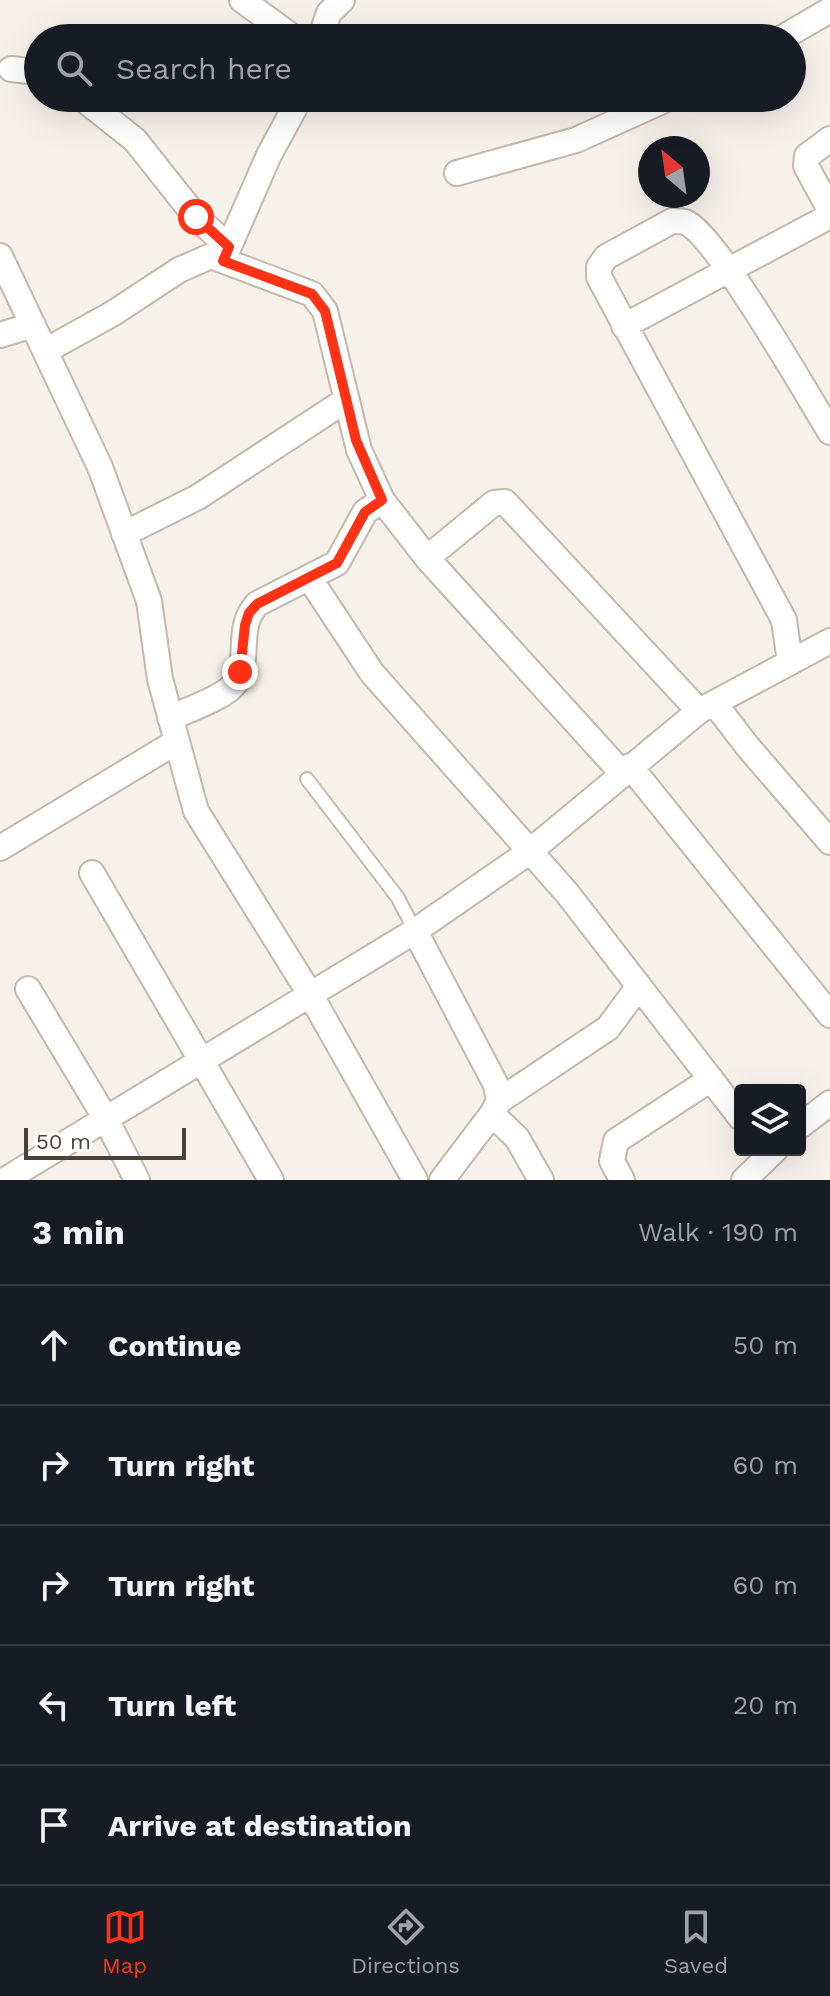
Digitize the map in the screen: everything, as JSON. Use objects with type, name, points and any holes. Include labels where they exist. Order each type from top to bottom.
[{"type":"street","points":[[242,0],[275,24]]},
{"type":"street","points":[[325,24],[329,13],[342,0]]},
{"type":"street","points":[[806,24],[830,10]]},
{"type":"street","points":[[11,69],[24,70]]},
{"type":"street","points":[[100,112],[135,140],[226,254],[312,294],[325,311],[359,450],[382,500],[427,558],[626,769],[830,1015]]},
{"type":"street","points":[[226,254],[269,155],[292,112]]},
{"type":"street","points":[[457,173],[576,140],[638,112]]},
{"type":"street","points":[[624,326],[730,271],[830,213],[806,166],[807,156],[830,139]]},
{"type":"street","points":[[790,662],[784,620],[599,277],[599,267],[606,257],[672,221],[684,221],[692,227],[730,271],[830,432]]},
{"type":"street","points":[[45,351],[112,314],[179,270],[211,256],[226,254]]},
{"type":"street","points":[[0,256],[100,467],[149,601],[160,679],[196,811],[310,994],[415,1180]]},
{"type":"street","points":[[0,335],[33,325]]},
{"type":"street","points":[[124,534],[198,497],[346,400]]},
{"type":"street","points":[[170,718],[225,693],[236,683],[249,613],[257,604],[337,563],[365,512],[382,500]]},
{"type":"street","points":[[427,558],[494,503],[505,502],[748,747],[830,842]]},
{"type":"street","points":[[310,579],[366,665],[567,893],[734,1109]]},
{"type":"street","points":[[5,1180],[415,931],[529,852],[626,769],[707,708],[830,641]]},
{"type":"street","points":[[0,848],[176,742]]},
{"type":"street","points":[[92,873],[271,1180]]},
{"type":"street","points":[[415,931],[496,1085],[495,1108],[541,1180]]},
{"type":"street","points":[[442,1180],[495,1108],[608,1028],[639,986]]},
{"type":"street","points":[[28,989],[106,1119],[137,1180]]},
{"type":"street","points":[[622,1180],[612,1161],[616,1141],[711,1079]]},
{"type":"street","points":[[806,1121],[830,1103]]},
{"type":"lane","points":[[307,779],[398,898],[415,931]]},
{"type":"route","points":[[196,217],[229,247],[223,261],[312,294],[325,311],[359,450],[382,500],[365,512],[337,563],[257,604],[249,613],[240,672]]}]
